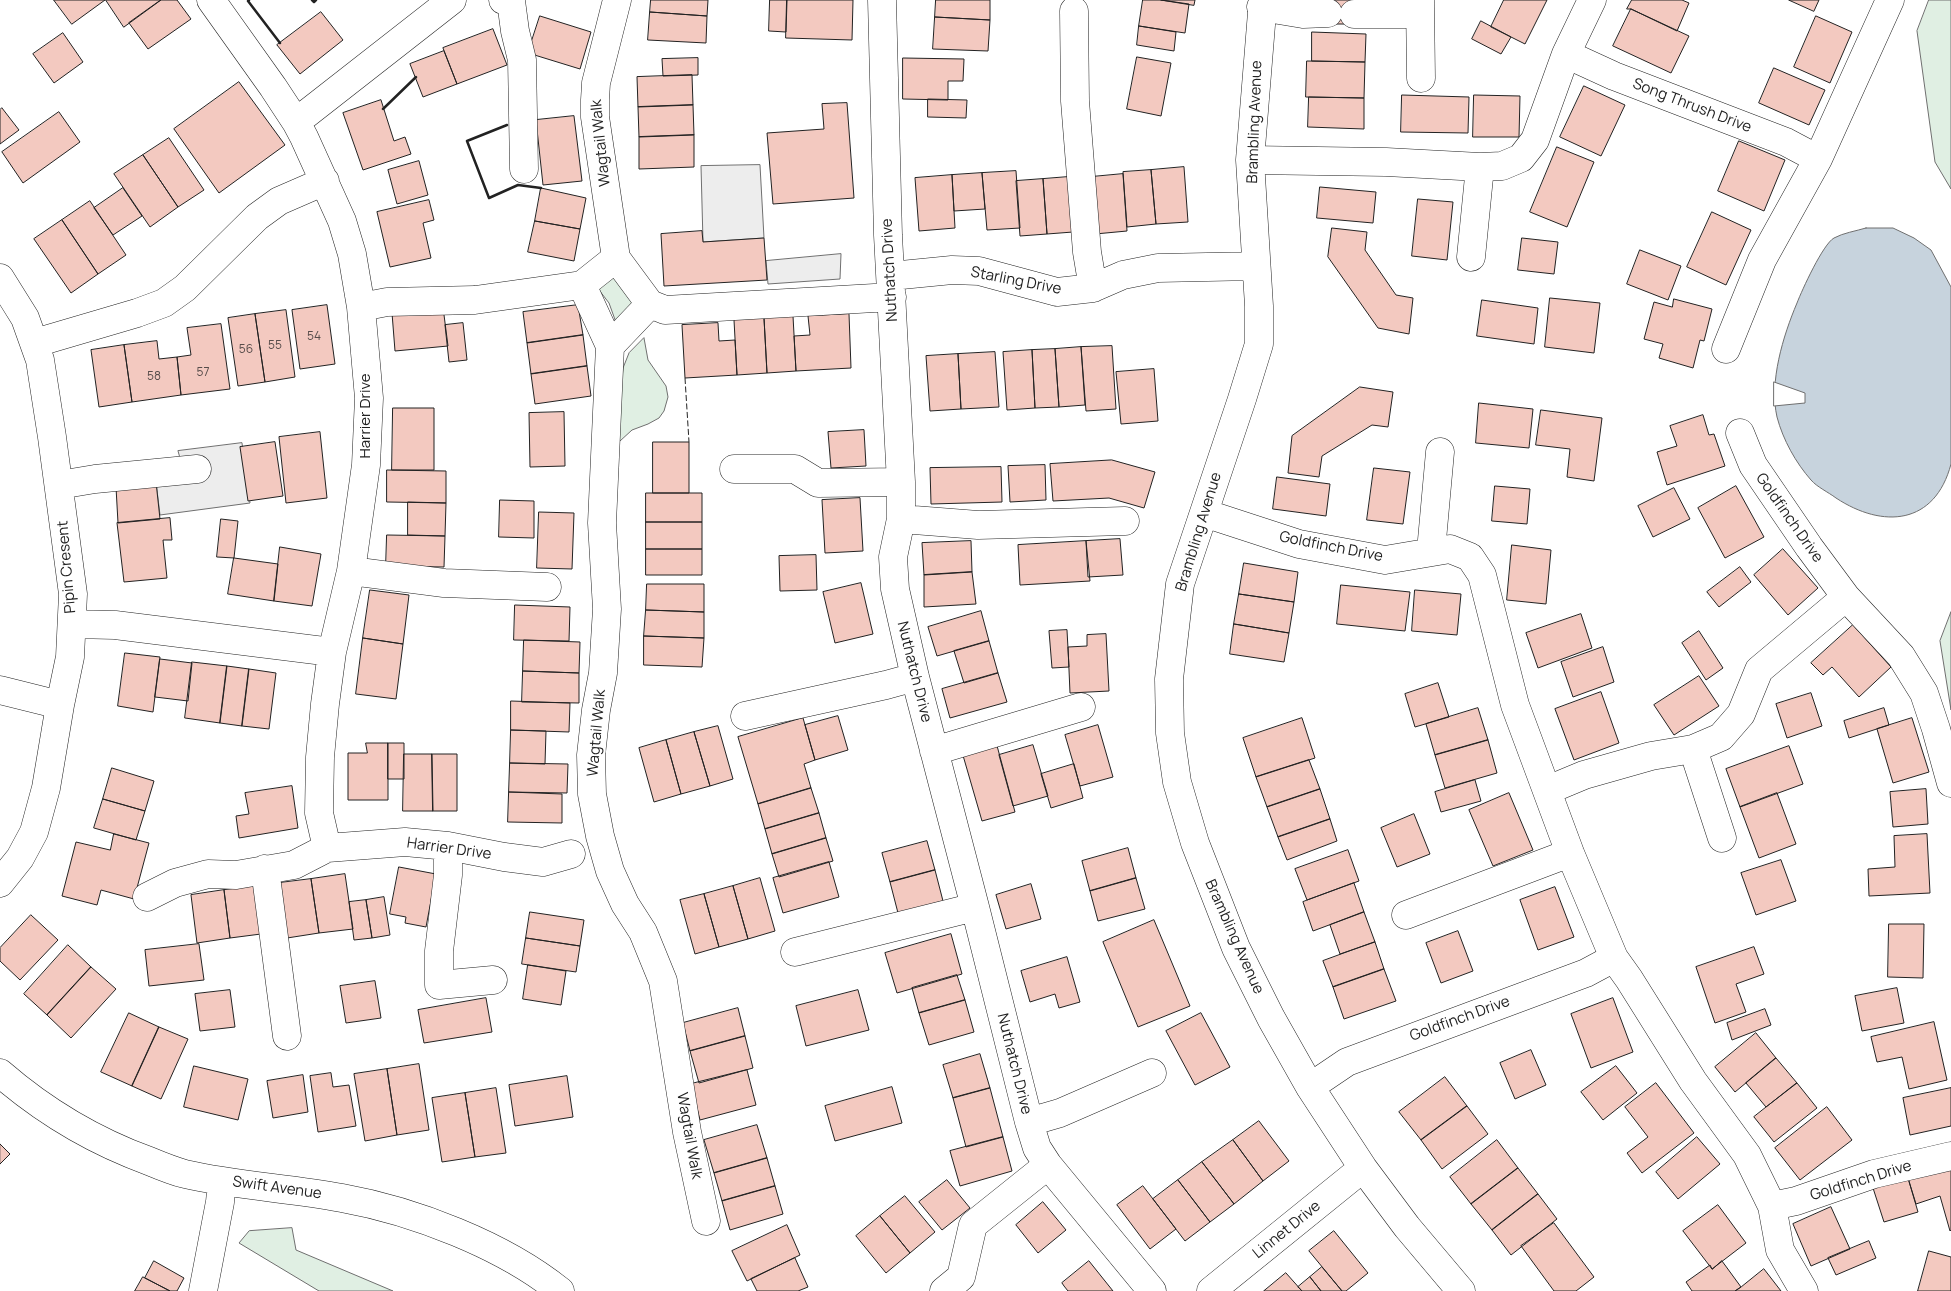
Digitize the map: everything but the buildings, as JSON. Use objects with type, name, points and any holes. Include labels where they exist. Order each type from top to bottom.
[{"type":"street","name":"Harrier Drive","points":[[211,0],[296,122],[325,181],[342,221],[352,254],[361,307],[369,398],[366,465],[351,571],[332,652],[320,758],[319,812],[327,848]]},
{"type":"street","points":[[296,122],[452,0]]},
{"type":"street","points":[[513,0],[515,31],[522,60],[524,169]]},
{"type":"street","name":"Wagtail Walk","points":[[617,0],[596,83],[595,116],[616,258],[650,304]]},
{"type":"street","name":"Nuthatch Drive","points":[[882,0],[888,225],[901,482],[901,518],[893,557],[895,588],[915,677],[1037,1148],[1048,1165],[1152,1291]]},
{"type":"street","points":[[1250,160],[1376,162],[1480,167],[1502,166],[1521,158],[1535,140],[1566,54],[1592,0]]},
{"type":"street","points":[[1726,349],[1762,260],[1818,159],[1890,0]]},
{"type":"street","points":[[1262,4],[1303,14],[1341,14],[1420,7],[1421,78]]},
{"type":"street","name":"Brambling Avenue","points":[[1262,4],[1250,160],[1259,344],[1180,584],[1169,679],[1170,733],[1177,782],[1194,844],[1236,948],[1271,1018],[1310,1087],[1363,1168],[1406,1226],[1461,1291]]},
{"type":"street","points":[[1074,11],[1074,101],[1087,252],[1093,288]]},
{"type":"street","name":"Song Thrush Drive","points":[[1566,54],[1614,76],[1786,142],[1818,159]]},
{"type":"street","points":[[1471,257],[1480,167]]},
{"type":"street","points":[[35,343],[137,313],[164,303],[185,288],[257,217],[279,201],[325,181]]},
{"type":"street","points":[[361,307],[387,302],[474,300],[582,285],[616,258]]},
{"type":"street","name":"Starling Drive","points":[[892,286],[952,270],[979,271],[1057,292],[1093,288],[1123,275],[1158,268],[1256,266]]},
{"type":"street","name":"Pipin Cresent","points":[[0,278],[25,318],[35,343],[44,382],[73,594],[70,658],[46,788],[34,832],[20,858],[0,883]]},
{"type":"street","name":"Wagtail Walk","points":[[582,285],[610,346],[602,523],[607,582],[607,609],[603,673],[596,710],[592,755],[592,794],[600,836],[610,870],[625,904],[643,932],[663,980],[687,1132],[706,1222]]},
{"type":"street","points":[[610,346],[650,304],[665,310],[892,286]]},
{"type":"street","name":"Goldfinch Drive","points":[[1740,433],[1753,465],[1803,539],[1846,597],[1901,656],[1924,692],[1951,783]]},
{"type":"street","points":[[1431,551],[1440,452]]},
{"type":"street","points":[[59,485],[95,479],[197,469]]},
{"type":"street","points":[[734,469],[795,469],[818,483],[901,482]]},
{"type":"street","name":"Goldfinch Drive","points":[[1204,513],[1299,544],[1385,560],[1450,549],[1470,557],[1482,575],[1515,705],[1570,853],[1614,958],[1693,1081],[1747,1155],[1772,1206],[1780,1250],[1804,1291]]},
{"type":"street","points":[[901,518],[978,525],[1125,521]]},
{"type":"street","points":[[351,571],[444,583],[547,587]]},
{"type":"street","points":[[1548,790],[1584,775],[1651,756],[1693,749],[1721,737],[1741,714],[1759,670],[1846,597]]},
{"type":"street","points":[[72,624],[115,625],[332,652]]},
{"type":"street","points":[[745,716],[886,686],[915,677]]},
{"type":"street","points":[[0,690],[60,705]]},
{"type":"street","points":[[934,751],[1081,707]]},
{"type":"street","points":[[1693,749],[1722,838]]},
{"type":"street","name":"Harrier Drive","points":[[147,897],[175,883],[208,874],[236,875],[294,865],[327,848],[405,842],[448,846],[504,857],[543,862],[570,854]]},
{"type":"street","points":[[448,846],[448,875],[439,951],[439,985],[493,980]]},
{"type":"street","points":[[1406,915],[1570,853]]},
{"type":"street","points":[[265,869],[287,1036]]},
{"type":"street","points":[[795,952],[975,907]]},
{"type":"street","name":"Goldfinch Drive","points":[[1310,1087],[1347,1062],[1586,973],[1614,958]]},
{"type":"street","name":"Swift Avenue","points":[[0,1073],[48,1111],[86,1134],[132,1155],[183,1174],[343,1198],[417,1216],[525,1266],[560,1291]]},
{"type":"street","points":[[1029,1122],[1060,1112],[1152,1073]]},
{"type":"street","name":"Goldfinch Drive","points":[[1772,1206],[1796,1201],[1874,1174],[1951,1156]]},
{"type":"street","points":[[944,1291],[962,1277],[973,1225],[1048,1165]]},
{"type":"street","name":"Linnet Drive","points":[[1211,1291],[1363,1168]]},
{"type":"street","points":[[203,1291],[220,1202],[222,1181]]},
{"type":"green space","points":[[1929,0],[1951,0],[1951,189],[1935,162],[1917,31]]},
{"type":"green space","points":[[612,273],[640,301],[618,328],[609,303],[596,286]]},
{"type":"green space","points":[[644,338],[648,360],[666,386],[668,397],[664,411],[659,418],[632,430],[620,441],[616,440],[623,368],[629,353]]},
{"type":"green space","points":[[1951,612],[1951,710],[1940,641]]},
{"type":"green space","points":[[292,1228],[296,1250],[393,1291],[319,1291],[239,1243],[249,1231]]},
{"type":"shaded area","points":[[760,165],[764,238],[703,242],[701,166]]},
{"type":"shaded area","points":[[1866,228],[1893,228],[1914,238],[1931,250],[1951,287],[1951,464],[1943,484],[1933,499],[1920,510],[1905,516],[1889,517],[1854,508],[1813,483],[1786,443],[1777,417],[1775,403],[1776,374],[1782,344],[1803,288],[1813,268],[1824,249],[1834,238]]},
{"type":"shaded area","points":[[841,254],[840,279],[768,284],[766,261]]},
{"type":"shaded area","points":[[242,443],[250,503],[160,515],[156,482],[180,458],[178,451]]},
{"type":"pier","points":[[1774,382],[1805,393],[1805,403],[1774,406]]},
{"type":"fence","points":[[685,378],[689,442]]},
{"type":"wall","points":[[249,0],[280,43]]},
{"type":"wall","points":[[312,0],[314,2],[316,0]]},
{"type":"wall","points":[[383,109],[416,77]]},
{"type":"wall","points":[[507,125],[467,141],[489,198],[518,185],[541,188]]}]
